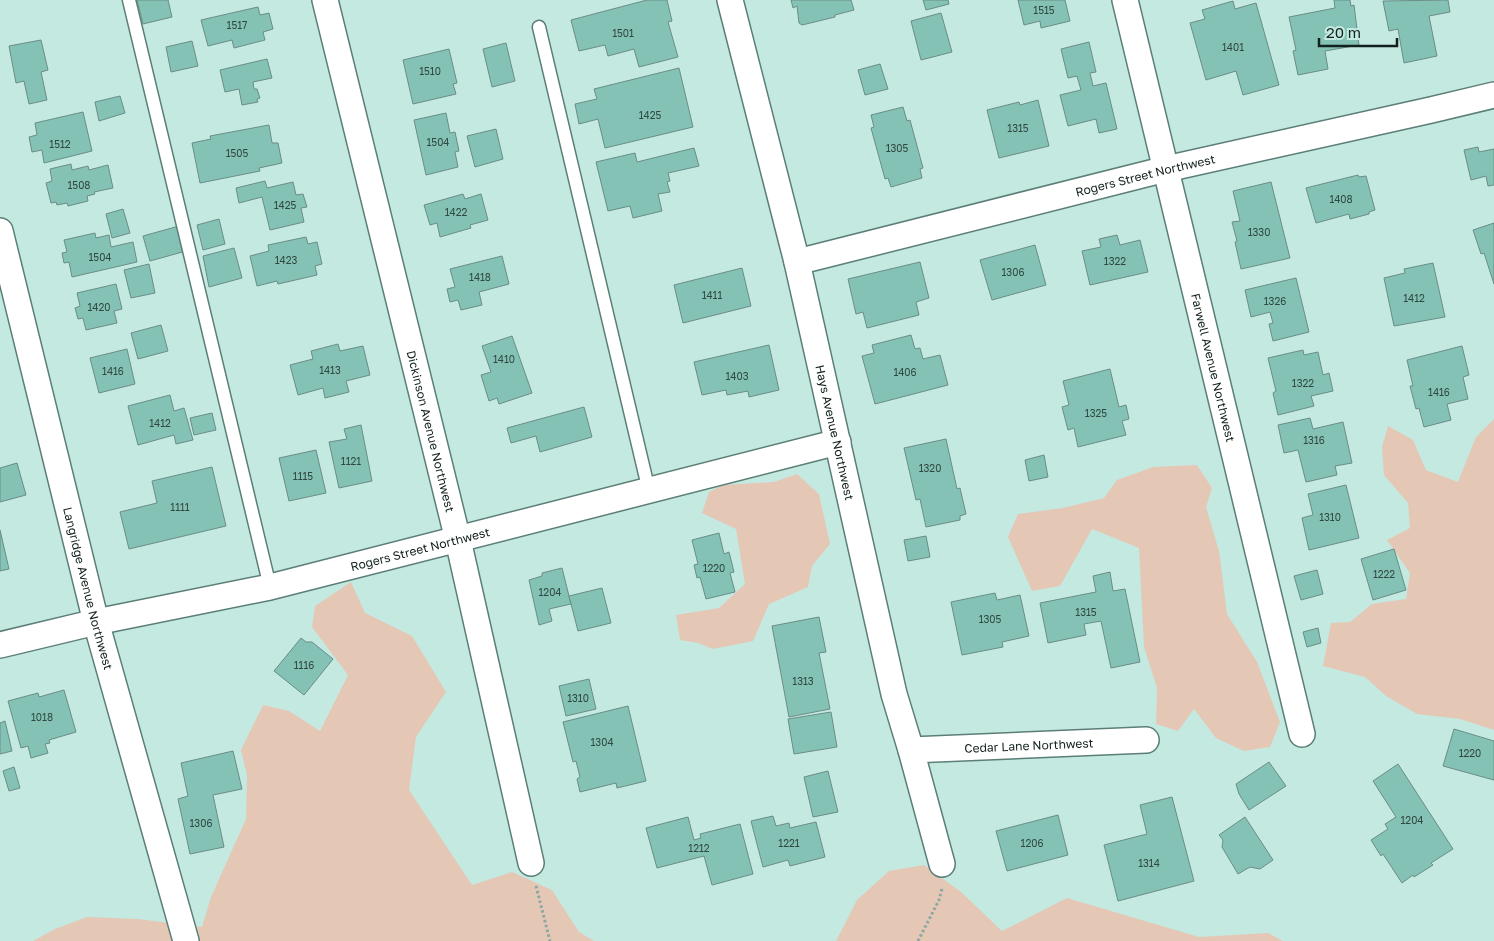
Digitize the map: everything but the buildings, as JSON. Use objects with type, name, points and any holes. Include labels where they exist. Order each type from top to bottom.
[{"type":"street","name":"Dickinson Avenue Northwest","points":[[325,0],[458,540],[531,863]]},
{"type":"street","name":"Hays Avenue Northwest","points":[[730,0],[797,262],[894,694],[942,864]]},
{"type":"street","name":"Farwell Avenue Northwest","points":[[1125,0],[1302,734]]},
{"type":"street","name":"Rogers Street Northwest","points":[[797,262],[1166,169],[1431,110],[1494,94]]},
{"type":"street","name":"Langridge Avenue Northwest","points":[[0,231],[96,622],[186,941]]},
{"type":"street","name":"Rogers Street Northwest","points":[[0,645],[96,622],[270,587],[838,442]]},
{"type":"street","name":"Cedar Lane Northwest","points":[[911,750],[1146,740]]},
{"type":"lane","points":[[129,0],[270,587]]},
{"type":"lane","points":[[539,27],[649,491]]},
{"type":"path","points":[[531,863],[550,941]]},
{"type":"path","points":[[918,941],[939,900],[943,884],[942,864]]},
{"type":"shaded area","points":[[1494,419],[1494,730],[1460,719],[1417,714],[1386,696],[1365,677],[1323,666],[1331,623],[1350,622],[1372,604],[1406,599],[1410,573],[1387,540],[1410,528],[1408,503],[1384,475],[1382,447],[1388,426],[1413,440],[1426,470],[1458,482],[1476,437]]},
{"type":"shaded area","points":[[1197,465],[1212,488],[1206,507],[1219,551],[1227,614],[1257,662],[1280,722],[1270,747],[1244,751],[1216,738],[1194,709],[1178,731],[1156,724],[1157,688],[1144,647],[1139,548],[1092,529],[1060,586],[1032,591],[1008,537],[1018,514],[1063,508],[1104,498],[1117,480],[1153,467]]},
{"type":"shaded area","points":[[797,474],[819,494],[830,544],[812,566],[808,587],[769,604],[753,641],[713,649],[698,643],[680,640],[676,615],[719,608],[745,584],[736,529],[702,513],[709,492],[723,485],[774,482]]},
{"type":"shaded area","points":[[351,582],[365,613],[412,636],[446,692],[416,737],[409,790],[472,885],[512,872],[552,890],[579,932],[594,941],[33,941],[55,929],[87,917],[138,919],[202,927],[211,897],[246,819],[247,775],[241,750],[263,705],[289,711],[320,731],[348,675],[312,627],[315,606]]},
{"type":"shaded area","points":[[924,865],[961,892],[1002,931],[1067,898],[1199,937],[1268,933],[1283,941],[836,941],[857,900],[889,871]]}]
